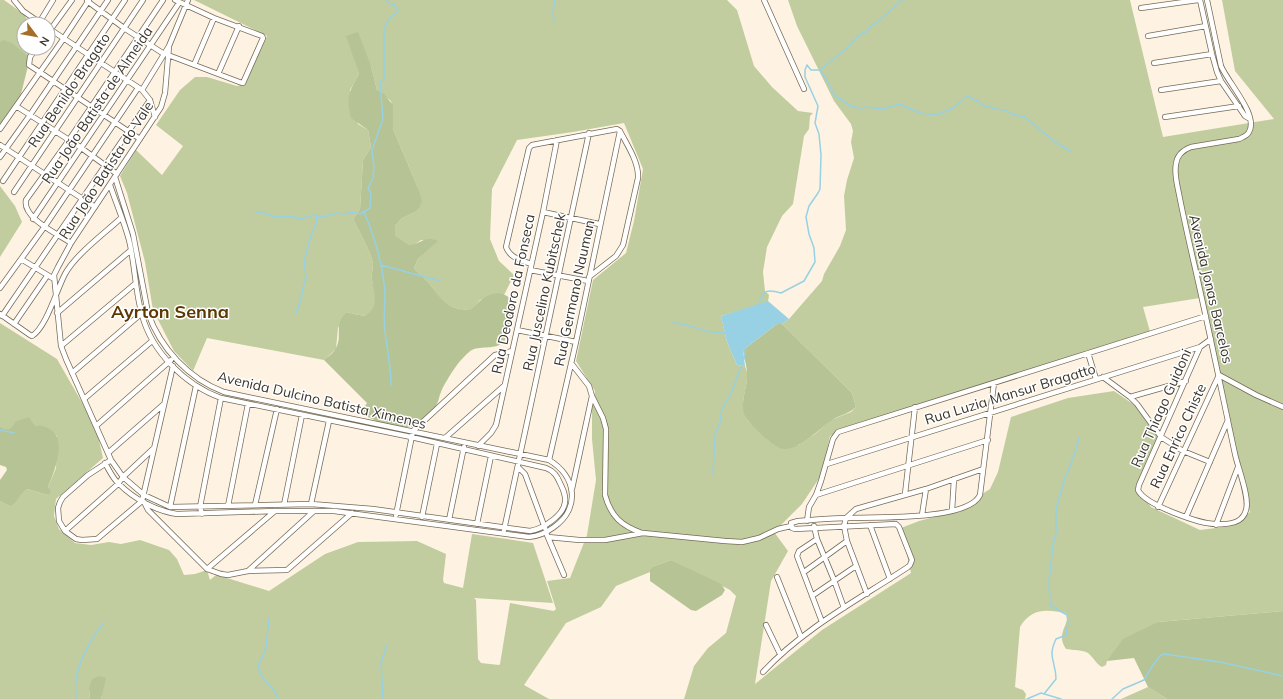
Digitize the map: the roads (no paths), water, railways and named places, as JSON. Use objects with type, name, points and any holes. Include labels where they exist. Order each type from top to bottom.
[{"type":"street","points":[[14,0],[22,11],[30,16]]},
{"type":"street","points":[[45,16],[54,0]]},
{"type":"street","points":[[56,21],[72,0]]},
{"type":"street","points":[[0,157],[108,0]]},
{"type":"street","points":[[3,181],[125,0]]},
{"type":"street","name":"Rua Benildo Bragato","points":[[14,192],[143,0]]},
{"type":"street","points":[[71,243],[33,219],[25,205],[26,200],[69,140],[163,0]]},
{"type":"street","points":[[0,288],[45,226],[116,122],[166,54],[188,0]]},
{"type":"street","points":[[764,0],[804,89]]},
{"type":"street","points":[[1141,8],[1199,0],[1212,54],[1221,81],[1245,116],[1250,118],[1250,112],[1225,75],[1207,0]]},
{"type":"street","points":[[0,129],[64,38],[87,1],[112,20],[166,54],[239,83],[243,83],[262,43],[262,36],[239,26],[214,18],[177,1]]},
{"type":"street","name":"Rua João Batista de Almeida","points":[[33,219],[150,45],[177,1]]},
{"type":"street","points":[[194,65],[214,18]]},
{"type":"street","points":[[218,74],[239,26]]},
{"type":"street","points":[[1148,36],[1206,26]]},
{"type":"street","points":[[56,34],[140,89],[150,100],[155,117]]},
{"type":"street","name":"Rua João Batista do Vale","points":[[54,279],[55,272],[71,243],[161,107],[165,93],[166,54]]},
{"type":"street","points":[[1154,63],[1212,54]]},
{"type":"street","points":[[31,56],[28,63],[31,67],[103,113],[140,139]]},
{"type":"street","points":[[1161,90],[1221,81]]},
{"type":"street","points":[[121,218],[72,263],[38,332],[32,336],[1,315],[150,100]]},
{"type":"street","points":[[16,106],[80,147],[106,165],[116,175]]},
{"type":"street","points":[[1165,117],[1238,106]]},
{"type":"street","name":"Avenida Jonas Barcelos","points":[[1216,524],[1234,523],[1244,516],[1247,504],[1175,173],[1176,162],[1179,154],[1184,149],[1191,146],[1225,142],[1246,136],[1250,132],[1250,118]]},
{"type":"street","points":[[530,270],[559,276],[589,279],[616,256],[623,245],[638,178],[634,160],[620,131],[617,129],[589,133],[532,145],[528,148],[506,247],[516,258],[531,264]]},
{"type":"street","name":"Rua Germano Nauman","points":[[549,460],[576,342],[599,224],[620,131]]},
{"type":"street","name":"Rua Juscelino Kubitschek","points":[[503,534],[589,133]]},
{"type":"street","name":"Rua Deodoro da Fonseca","points":[[478,446],[491,433],[496,425],[543,212],[557,140]]},
{"type":"street","points":[[0,145],[18,158],[58,182],[95,208]]},
{"type":"street","name":"Avenida Dulcino Batista Ximenes","points":[[116,175],[133,234],[148,313],[155,331],[187,371],[197,379],[224,392],[549,460]]},
{"type":"street","name":"Avenida Dulcino Batista Ximenes","points":[[110,185],[131,250],[142,313],[152,340],[169,362],[196,386],[209,394],[221,398],[463,449],[518,464],[552,470],[561,484],[565,496],[565,503],[556,517],[544,526]]},
{"type":"street","points":[[543,212],[599,224]]},
{"type":"street","points":[[57,313],[131,250]]},
{"type":"street","points":[[21,260],[54,279],[61,346],[72,373],[111,460],[123,477],[144,495],[170,506],[200,507],[311,504],[397,513],[530,531],[544,526]]},
{"type":"street","points":[[14,324],[47,276]]},
{"type":"street","points":[[61,346],[136,283]]},
{"type":"street","points":[[72,373],[142,313]]},
{"type":"street","points":[[807,521],[810,507],[827,464],[833,439],[838,432],[1206,316]]},
{"type":"street","points":[[517,330],[576,342]]},
{"type":"street","name":"Rua Thiago Guidoni","points":[[1158,507],[1143,497],[1138,490],[1139,485],[1200,347],[1211,339]]},
{"type":"street","points":[[84,399],[152,340]]},
{"type":"street","name":"Rua Luzia Mansur Bragatto","points":[[827,464],[991,411],[1200,347]]},
{"type":"street","points":[[396,519],[413,432],[495,355],[512,351]]},
{"type":"street","points":[[1088,353],[1096,379]]},
{"type":"street","points":[[96,426],[175,357]]},
{"type":"street","points":[[571,364],[589,386],[592,396],[603,418],[606,429],[604,495],[606,502],[613,515],[622,524],[643,533]]},
{"type":"street","points":[[173,366],[143,502],[148,510],[208,569],[221,574],[236,574],[248,571],[287,570],[352,513]]},
{"type":"street","points":[[1219,375],[1256,395],[1283,407]]},
{"type":"street","name":"Rua Enrico Chiste","points":[[1158,507],[1219,375]]},
{"type":"street","points":[[1103,377],[1137,404],[1161,437],[1183,451],[1210,462]]},
{"type":"street","points":[[1130,397],[1186,381]]},
{"type":"street","points":[[105,463],[118,484],[143,502],[169,513],[202,514],[275,511],[334,511],[503,534],[536,536],[547,535],[578,540],[605,540],[643,533],[742,542],[759,538],[778,529],[791,526],[792,528],[814,527],[844,522],[922,515],[952,511],[970,505],[978,499],[980,494],[994,383]]},
{"type":"street","points":[[445,438],[504,385]]},
{"type":"street","points":[[170,506],[196,386]]},
{"type":"street","points":[[547,535],[570,510],[572,489],[592,396]]},
{"type":"street","points":[[202,514],[200,507],[221,398]]},
{"type":"street","points":[[108,453],[164,404]]},
{"type":"street","points":[[228,506],[248,404]]},
{"type":"street","points":[[905,494],[915,407]]},
{"type":"street","points":[[255,505],[277,409]]},
{"type":"street","points":[[284,505],[302,415]]},
{"type":"street","points":[[1186,517],[1228,420]]},
{"type":"street","points":[[311,504],[329,421]]},
{"type":"street","points":[[816,495],[988,440]]},
{"type":"street","points":[[449,520],[465,443]]},
{"type":"street","points":[[422,517],[437,444]]},
{"type":"street","points":[[65,531],[118,484],[123,477],[154,448]]},
{"type":"street","points":[[477,524],[491,456]]},
{"type":"street","points":[[111,460],[88,475],[63,497],[58,508],[58,514],[59,521],[65,531],[76,539],[97,539],[143,502]]},
{"type":"street","points":[[549,460],[558,466],[564,473],[572,489]]},
{"type":"street","points":[[518,464],[525,474],[547,535],[564,575]]},
{"type":"street","points":[[1158,507],[1186,517],[1216,524],[1238,467]]},
{"type":"street","points":[[844,522],[856,509],[983,470]]},
{"type":"street","points":[[952,511],[954,478]]},
{"type":"street","points":[[922,515],[926,488]]},
{"type":"street","points":[[208,569],[275,511],[277,505]]},
{"type":"street","points":[[334,511],[335,506]]},
{"type":"street","points":[[248,571],[314,511]]},
{"type":"street","points":[[763,672],[780,654],[801,637],[890,579],[910,565],[912,560],[897,525],[893,523],[870,525],[813,520],[792,522],[791,526]]},
{"type":"street","points":[[813,520],[817,539],[844,608]]},
{"type":"street","points":[[844,522],[847,541],[867,594]]},
{"type":"street","points":[[870,525],[890,579]]},
{"type":"street","points":[[817,539],[799,551],[797,556],[822,622]]},
{"type":"street","points":[[804,572],[824,556],[847,541]]},
{"type":"street","points":[[812,596],[856,566]]},
{"type":"street","points":[[778,577],[801,637]]},
{"type":"street","points":[[766,625],[780,654]]},
{"type":"water","points":[[768,301],[789,319],[782,324],[777,324],[743,350],[745,366],[737,365],[727,342],[721,316]]},
{"type":"waterway","points":[[255,212],[261,212],[275,217],[292,216],[298,219],[313,215],[323,217],[337,213],[344,214],[352,212],[360,214],[370,208],[371,193],[368,188],[373,178],[374,167],[372,150],[383,119],[380,83],[384,80],[384,30],[388,20],[398,11],[395,5],[388,3],[387,0]]},
{"type":"waterway","points":[[554,22],[553,10],[555,0]]},
{"type":"waterway","points":[[807,65],[811,70],[820,70],[902,0]]},
{"type":"waterway","points":[[759,305],[762,296],[766,292],[772,291],[781,293],[804,281],[815,262],[814,248],[809,234],[806,217],[809,206],[820,189],[821,155],[819,134],[815,123],[818,106],[805,77],[807,65]]},
{"type":"waterway","points":[[820,70],[835,96],[851,106],[882,109],[900,104],[920,113],[939,114],[953,108],[966,97],[969,97],[978,101],[982,105],[1006,110],[1012,114],[1025,117],[1055,142],[1070,151]]},
{"type":"waterway","points":[[364,212],[372,232],[383,272],[385,294],[384,326],[390,365],[391,385]]},
{"type":"waterway","points":[[295,314],[298,309],[306,276],[304,263],[311,235],[316,224],[317,215]]},
{"type":"waterway","points":[[381,265],[440,281]]},
{"type":"waterway","points":[[673,323],[686,325],[708,332],[725,333]]},
{"type":"waterway","points":[[744,359],[746,347]]},
{"type":"waterway","points":[[713,474],[715,435],[720,422],[722,409],[731,393],[742,365]]},
{"type":"waterway","points":[[0,430],[14,433]]},
{"type":"waterway","points":[[1044,694],[1056,679],[1052,655],[1053,645],[1056,639],[1066,635],[1068,623],[1067,615],[1050,605],[1049,580],[1056,533],[1056,510],[1064,481],[1079,438]]},
{"type":"waterway","points":[[269,618],[266,648],[258,666],[262,677],[274,690],[278,699]]},
{"type":"waterway","points":[[76,699],[77,673],[90,642],[104,623]]},
{"type":"waterway","points":[[383,699],[381,662],[387,645]]},
{"type":"waterway","points":[[1112,699],[1123,689],[1144,680],[1153,665],[1160,656],[1164,654],[1220,662],[1283,676]]},
{"type":"waterway","points":[[1027,699],[1041,693],[1061,699]]},
{"type":"district","name":"Ayrton Senna","points":[[170,311]]}]
